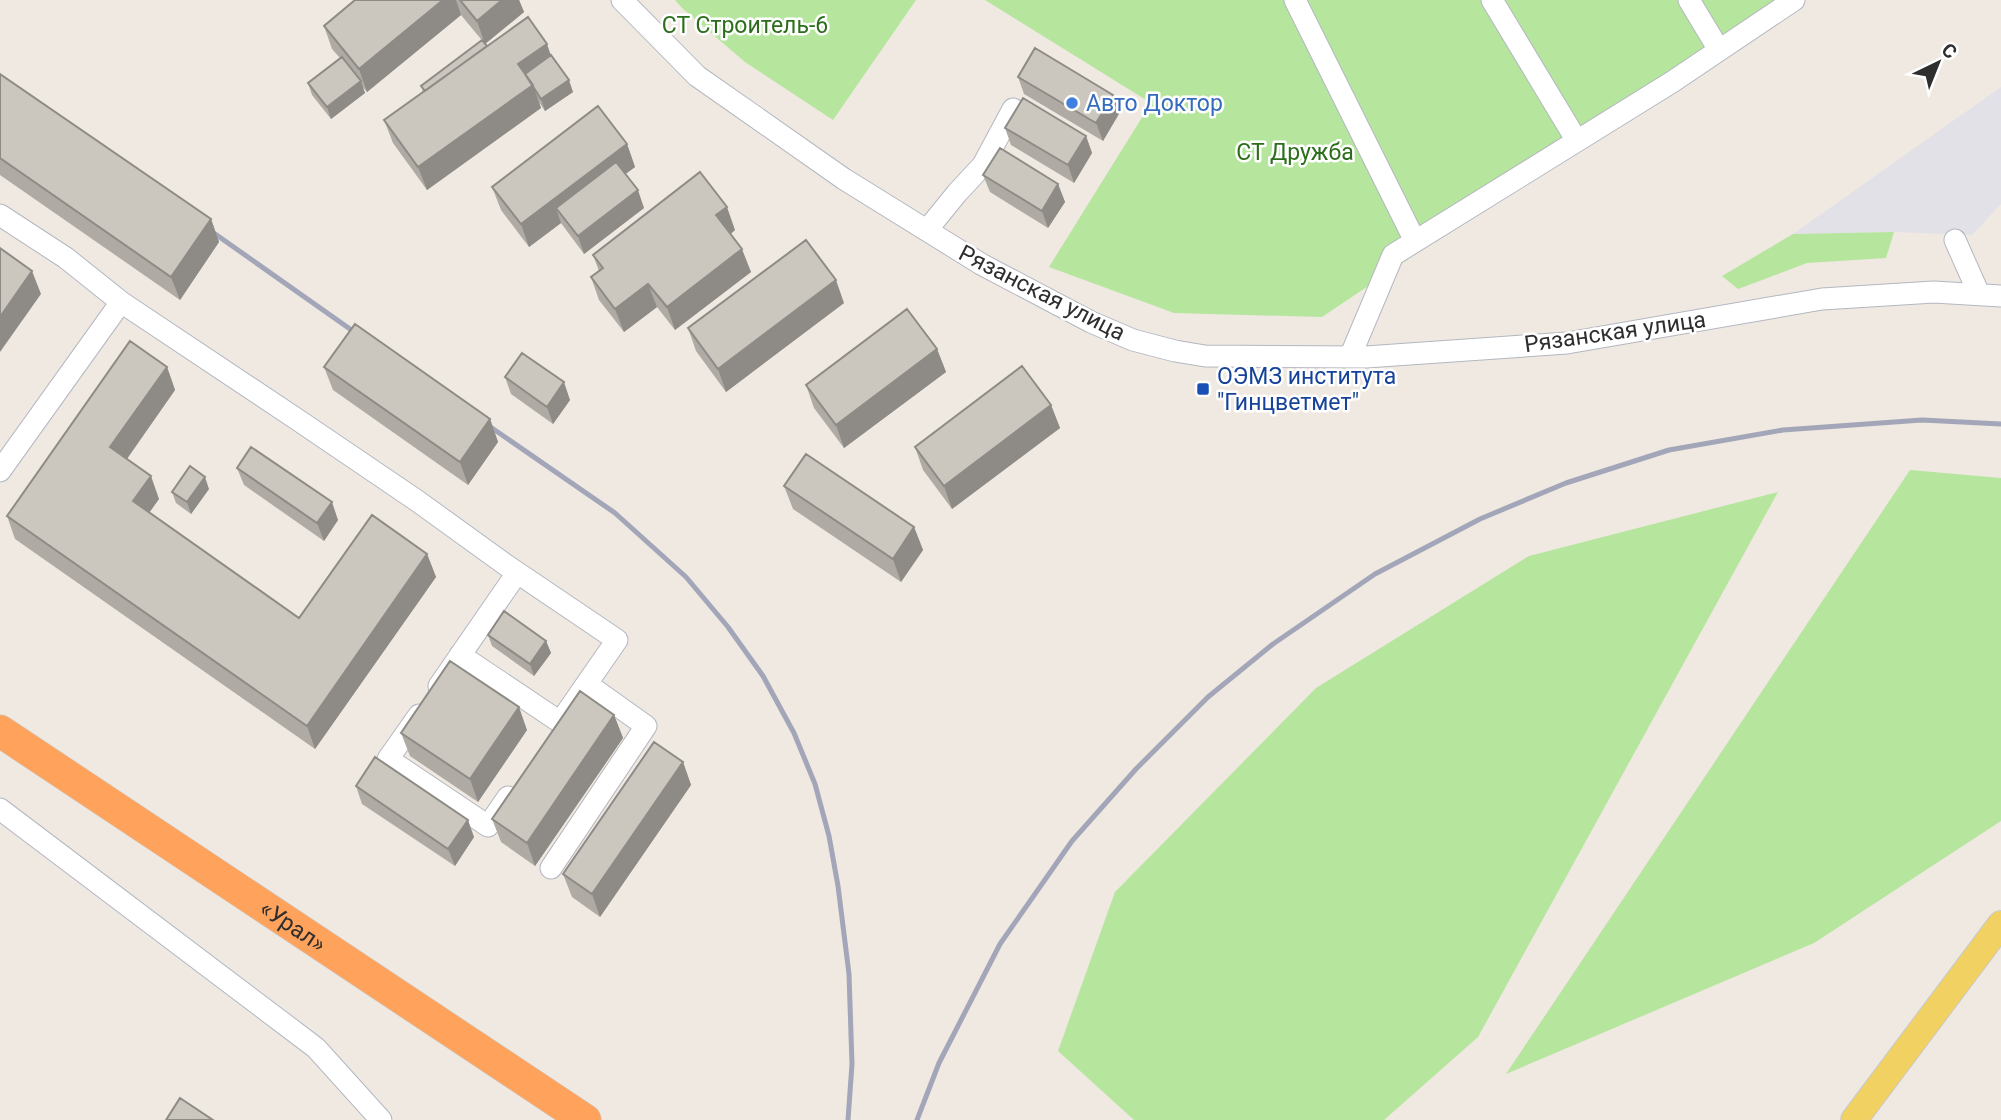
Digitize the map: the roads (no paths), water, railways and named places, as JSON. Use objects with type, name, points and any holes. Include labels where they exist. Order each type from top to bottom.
[{"type":"highway","name":"«Урал»","points":[[0,730],[584,1120]]},
{"type":"main road","points":[[1854,1120],[2001,924]]},
{"type":"street","points":[[1295,0],[1415,241]]},
{"type":"street","points":[[1492,0],[1577,141]]},
{"type":"street","points":[[1689,0],[1719,50]]},
{"type":"street","points":[[1350,357],[1393,255],[1577,141],[1794,0]]},
{"type":"street","name":"Рязанская улица","points":[[626,2],[696,76],[844,179],[981,264],[1133,340],[1175,351],[1205,356],[1350,357],[1567,343],[1822,299],[1934,292],[2001,296]]},
{"type":"street","points":[[927,230],[983,165],[1013,109]]},
{"type":"street","points":[[0,215],[66,258],[121,302],[298,420],[617,640],[556,728],[460,655]]},
{"type":"street","points":[[1955,240],[1979,294]]},
{"type":"street","points":[[0,471],[121,302]]},
{"type":"street","points":[[517,573],[388,759],[488,826],[520,780]]},
{"type":"street","points":[[551,868],[646,726],[586,684]]},
{"type":"street","points":[[0,809],[316,1048],[381,1120]]},
{"type":"railway","points":[[201,224],[367,341]]},
{"type":"railway","points":[[476,417],[615,513],[686,577],[728,627],[763,676],[794,733],[815,784],[829,836],[838,886],[849,974],[852,1064],[848,1120]]},
{"type":"railway","points":[[917,1120],[939,1063],[1000,944],[1072,841],[1136,769],[1208,697],[1273,644],[1375,574],[1480,519],[1566,483],[1669,450],[1783,430],[1922,420],[2001,424]]},
{"type":"place","name":"Авто Доктор","points":[[1072,103]]},
{"type":"place","name":"ОЭМЗ института \"Гинцветмет\"","points":[[1203,389]]},
{"type":"park label","name":"СТ Строитель-6","points":[[745,25]]},
{"type":"park label","name":"СТ Дружба","points":[[1295,152]]}]
